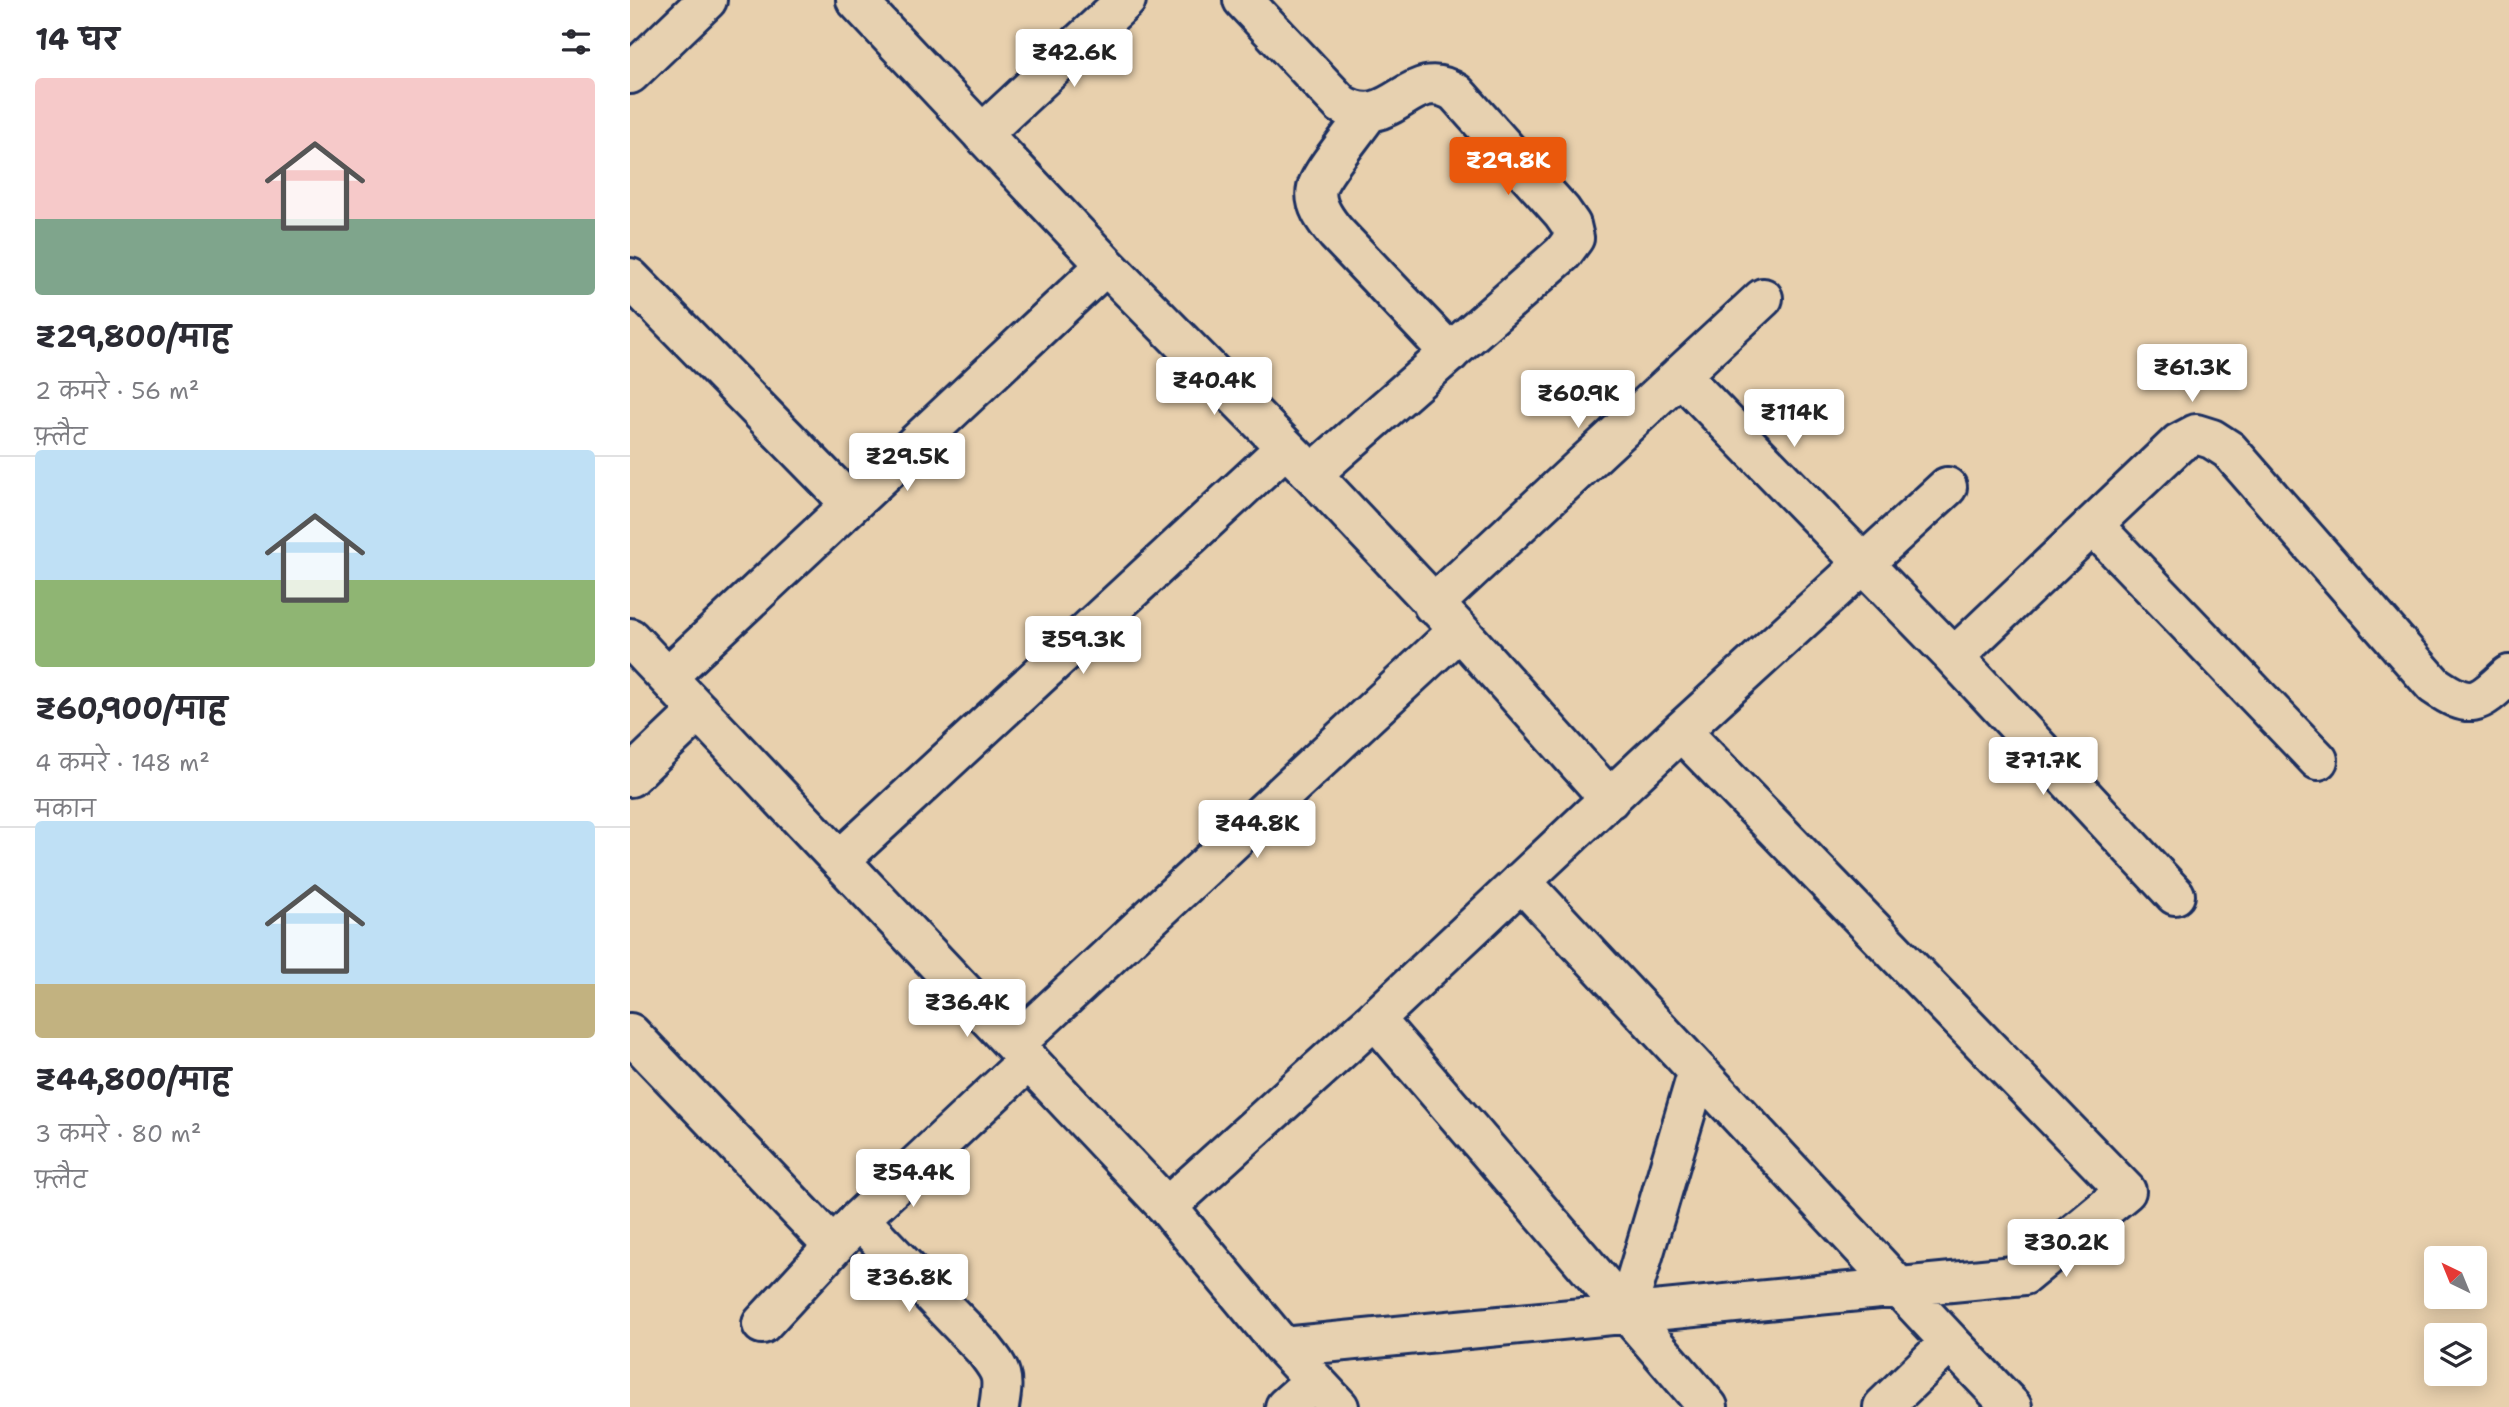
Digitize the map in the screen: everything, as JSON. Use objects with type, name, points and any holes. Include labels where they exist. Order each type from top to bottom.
[{"type":"street","points":[[630,74],[708,0]]},
{"type":"street","points":[[856,0],[1106,265],[1299,461],[1446,617],[1610,799]]},
{"type":"street","points":[[982,134],[1126,0]]},
{"type":"street","points":[[840,860],[1299,461],[1450,353],[1563,253],[1573,238],[1571,225],[1456,93],[1444,85],[1423,85],[1388,107],[1368,113],[1354,111],[1341,104],[1243,0]]},
{"type":"street","points":[[1368,113],[1317,188],[1318,205],[1336,233],[1450,353]]},
{"type":"street","points":[[667,677],[1106,265]]},
{"type":"street","points":[[630,278],[851,504]]},
{"type":"street","points":[[762,1324],[859,1219],[1680,375],[1763,298]]},
{"type":"street","points":[[1680,375],[1955,657],[2175,895]]},
{"type":"street","points":[[1955,657],[2179,443],[2196,434],[2212,439],[2229,450],[2434,685],[2454,698],[2470,702],[2485,697],[2509,675]]},
{"type":"street","points":[[1167,1207],[1375,1018],[1947,486]]},
{"type":"street","points":[[2093,525],[2318,760]]},
{"type":"street","points":[[630,638],[1167,1207],[1283,1347],[1327,1394],[1285,1407]]},
{"type":"street","points":[[630,777],[699,711]]},
{"type":"street","points":[[1283,1347],[2024,1275],[2126,1191],[1681,731]]},
{"type":"street","points":[[1521,881],[2012,1407]]},
{"type":"street","points":[[1375,1018],[1708,1407]]},
{"type":"street","points":[[630,1033],[834,1246]]},
{"type":"street","points":[[1626,1313],[1698,1071]]},
{"type":"street","points":[[859,1219],[998,1367],[1003,1382],[999,1407]]},
{"type":"street","points":[[1883,1407],[1950,1342]]}]
